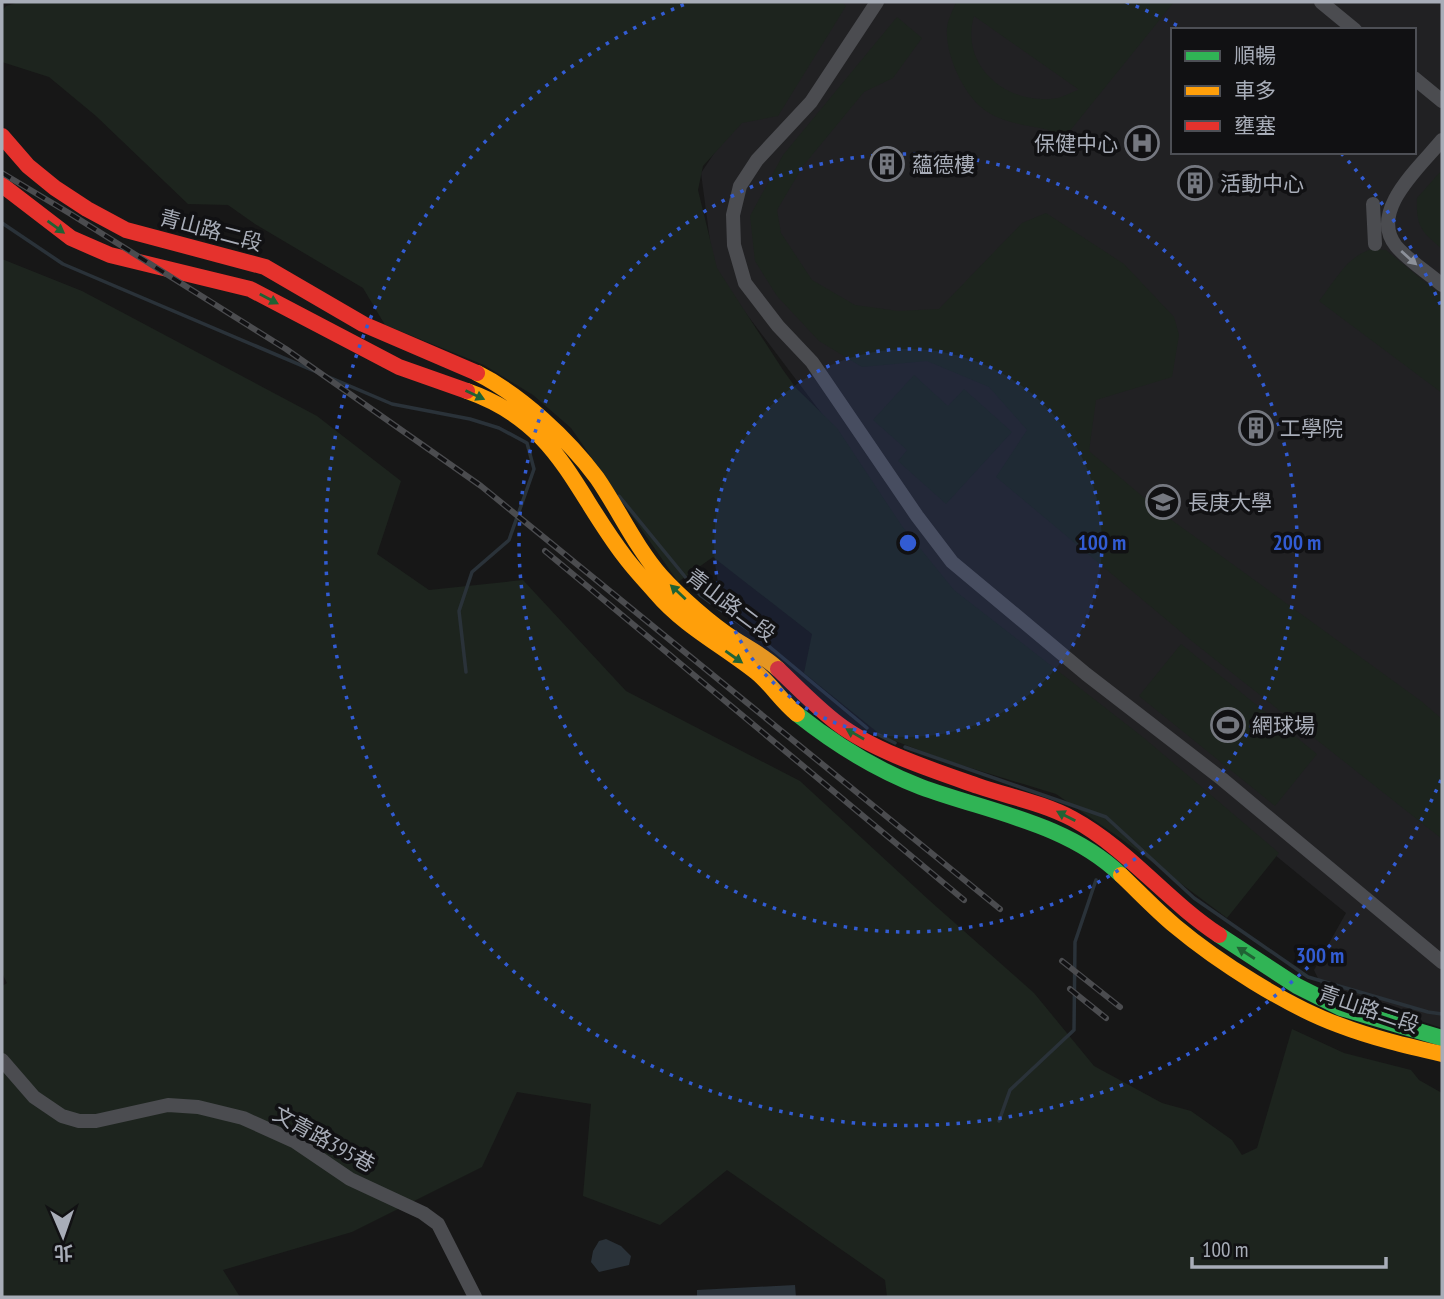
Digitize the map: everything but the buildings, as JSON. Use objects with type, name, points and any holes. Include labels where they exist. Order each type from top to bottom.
[{"type":"street","points":[[877,2],[811,102],[757,160],[740,186],[733,215],[734,245],[745,283],[778,326],[812,362],[917,516],[952,562],[1086,674],[1222,779],[1442,962]]},
{"type":"street","points":[[1321,2],[1354,28]]},
{"type":"street","points":[[1416,80],[1442,101]]},
{"type":"street","name":"青山路二段","points":[[2,136],[28,166],[55,188],[126,230],[265,267],[363,324],[481,375],[515,398],[565,439],[597,479],[631,535],[662,577],[723,631],[763,655],[838,724],[880,748],[924,767],[1048,807],[1075,820],[1122,852],[1155,885],[1211,930],[1297,986],[1341,1008],[1442,1038]]},
{"type":"street","points":[[1442,140],[1393,199],[1386,223],[1394,243],[1442,285]]},
{"type":"street","name":"青山路二段","points":[[2,185],[71,238],[110,255],[250,289],[399,367],[473,393],[517,416],[539,434],[560,457],[624,556],[657,595],[681,619],[758,674],[781,701],[833,743],[875,767],[919,786],[1043,826],[1070,839],[1117,871],[1174,925],[1206,950],[1293,1004],[1338,1025],[1387,1041],[1442,1054]]},
{"type":"street","points":[[1373,204],[1374,244]]},
{"type":"street","name":"文青路395巷","points":[[2,1060],[34,1097],[62,1116],[79,1121],[96,1121],[168,1105],[198,1107],[243,1118],[294,1141],[350,1179],[423,1213],[438,1224],[475,1297]]},
{"type":"shaded area","points":[[19,2],[842,2],[846,6],[778,116],[742,123],[703,166],[698,190],[717,268],[796,388],[837,428],[902,526],[954,590],[1144,738],[1279,853],[1227,918],[1056,794],[948,761],[882,736],[804,673],[812,634],[713,557],[678,582],[571,428],[533,395],[484,365],[385,325],[363,288],[228,205],[188,204],[96,116],[49,77],[2,62],[2,11],[6,6]]},
{"type":"shaded area","name":"長庚大學","points":[[815,2],[1442,2],[1442,1028],[1323,989],[1314,970],[1346,913],[936,578],[831,426],[714,271],[701,173]]},
{"type":"shaded area","points":[[956,2],[1174,2],[1052,153],[1038,143],[1049,130],[996,117],[974,100],[961,82],[947,38],[948,25]],"holes":[[[974,16],[1078,89],[1058,98],[1040,99],[1022,96],[992,80],[981,67],[974,52],[971,35]]]},
{"type":"shaded area","points":[[897,17],[922,38],[893,78],[864,92],[803,166],[777,210],[781,233],[812,280],[855,305],[898,311],[939,309],[1022,223],[1046,213],[1124,264],[1174,317],[1179,335],[1172,377],[1096,400],[1089,451],[1162,513],[1442,719],[1442,839],[1193,642],[996,477],[1027,430],[989,387],[927,361],[862,367],[819,341],[777,296],[755,261],[750,216],[783,155]]},
{"type":"shaded area","points":[[1442,170],[1442,249],[1421,228],[1417,198]]},
{"type":"shaded area","points":[[1372,249],[1386,250],[1442,296],[1442,393],[1319,301],[1348,263]]},
{"type":"shaded area","points":[[2,259],[82,291],[317,416],[401,481],[377,554],[429,590],[523,580],[626,691],[800,781],[1034,993],[1094,1066],[1162,1103],[1191,1111],[1232,1140],[1242,1155],[1257,1148],[1292,1029],[1344,1053],[1411,1070],[1419,1080],[1442,1093],[1442,1297],[887,1297],[885,1280],[727,1170],[660,1225],[583,1196],[591,1104],[517,1092],[482,1167],[352,1232],[223,1270],[240,1297],[2,1297],[2,986],[7,983],[2,973]]},
{"type":"shaded area","points":[[914,375],[948,406],[964,389],[1012,432],[946,504],[898,461],[907,450],[873,420]]},
{"type":"shaded area","name":"網球場","points":[[1181,644],[1317,754],[1275,806],[1139,696]]},
{"type":"shaded area","points":[[606,1239],[621,1246],[631,1256],[629,1265],[599,1272],[591,1262],[593,1251],[599,1241]]},
{"type":"shaded area","points":[[795,1285],[796,1297],[697,1297],[697,1290]]},
{"type":"waterway","points":[[2,223],[63,264],[392,404],[470,419],[499,428],[527,443],[534,469],[509,540],[472,572],[459,611],[466,672]]},
{"type":"waterway","points":[[619,496],[700,595],[753,633],[867,728]]},
{"type":"waterway","points":[[877,734],[895,743]]},
{"type":"waterway","points":[[905,747],[1106,817],[1194,898],[1308,977],[1442,1014]]},
{"type":"waterway","points":[[999,1121],[1010,1090],[1074,1030],[1075,942],[1096,880]]},
{"type":"railway","points":[[2,173],[286,349],[481,486],[1000,909]]},
{"type":"railway","points":[[545,551],[964,900]]},
{"type":"railway","points":[[1062,961],[1120,1007]]},
{"type":"railway","points":[[1070,989],[1106,1018]]},
{"type":"traffic: fast","points":[[797,714],[841,746],[887,772],[921,787],[1052,831],[1100,857],[1121,875]]},
{"type":"traffic: fast","points":[[1219,935],[1297,986],[1341,1008],[1442,1038]]},
{"type":"traffic: slow","points":[[477,373],[527,406],[572,448],[597,478],[652,564],[677,592],[716,626],[778,669]]},
{"type":"traffic: slow","points":[[467,391],[498,404],[543,439],[625,557],[667,605],[756,672],[797,714]]},
{"type":"traffic: slow","points":[[1121,875],[1192,940],[1297,1007],[1352,1030],[1442,1054]]},
{"type":"traffic: jam","points":[[2,136],[28,166],[55,188],[126,230],[265,267],[363,324],[477,373]]},
{"type":"traffic: jam","points":[[2,185],[71,238],[110,255],[250,289],[399,367],[467,391]]},
{"type":"traffic: jam","points":[[778,669],[829,717],[868,743],[924,767],[1062,813],[1093,831],[1219,935]]},
{"type":"place","name":"保健中心","points":[[1142,143]]},
{"type":"place","name":"蘊德樓","points":[[887,164]]},
{"type":"place","name":"活動中心","points":[[1195,183]]},
{"type":"place","name":"工學院","points":[[1256,428]]},
{"type":"place","name":"長庚大學","points":[[1163,502]]},
{"type":"place","name":"網球場","points":[[1228,725]]}]
